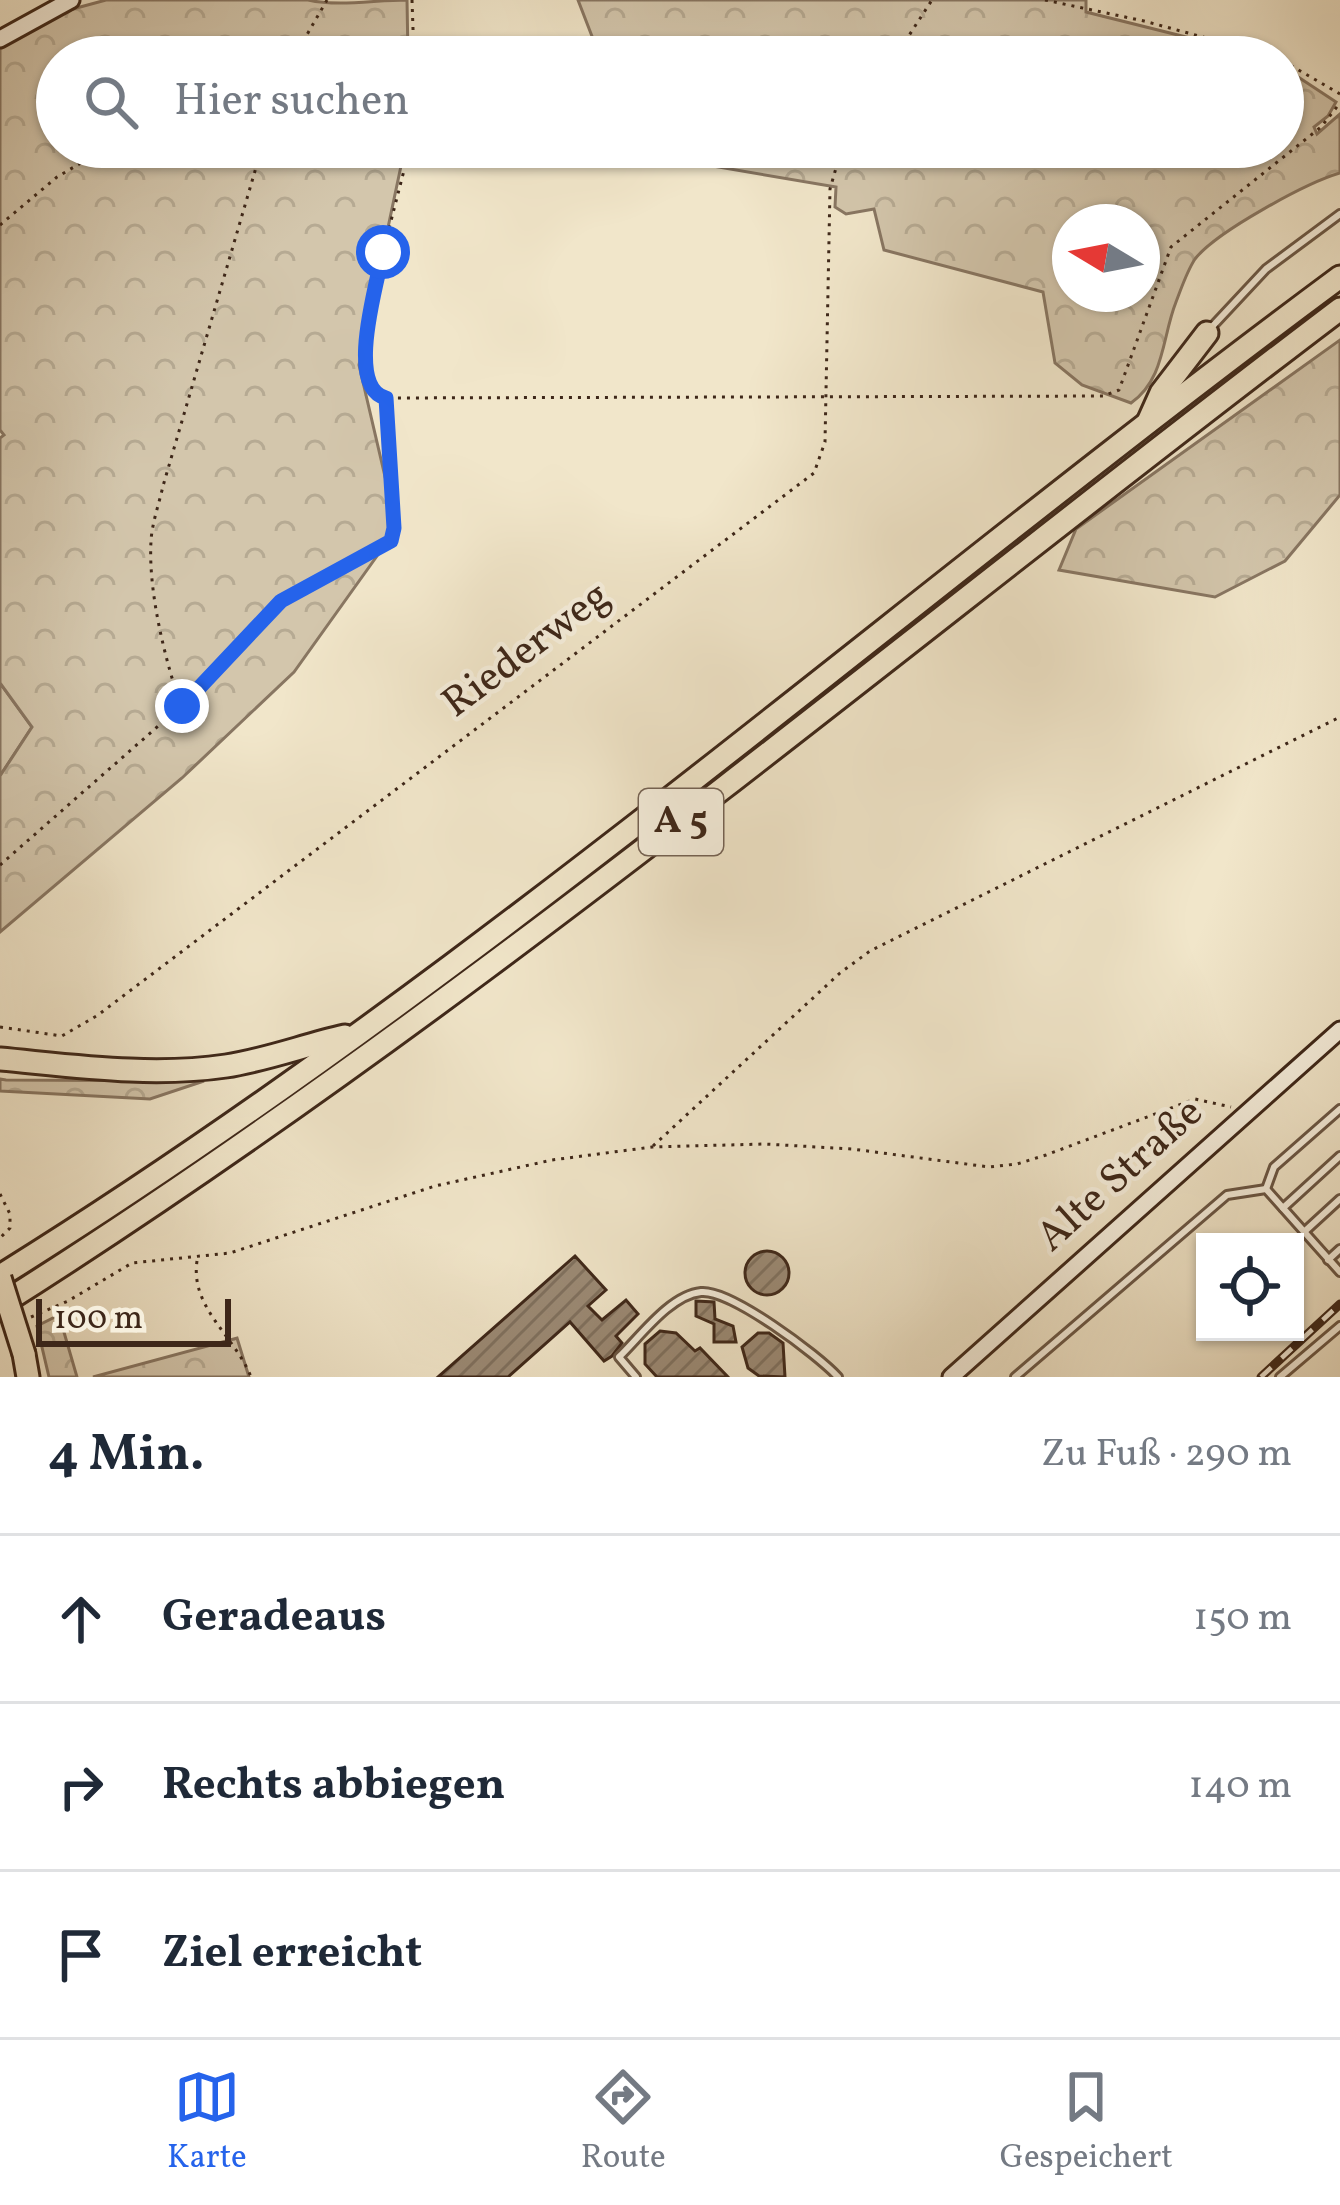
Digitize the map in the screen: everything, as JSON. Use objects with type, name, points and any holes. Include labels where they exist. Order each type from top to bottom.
[{"type":"highway","name":"A 5","points":[[0,1277],[363,1031],[679,793],[1340,277]]},
{"type":"highway","name":"A 5","points":[[0,1305],[252,1137],[617,872],[1340,309]]},
{"type":"highway","points":[[1144,428],[1161,393],[1207,333]]},
{"type":"highway","points":[[0,1059],[103,1069],[181,1070],[259,1059],[363,1031]]},
{"type":"highway","points":[[0,1277],[28,1377]]},
{"type":"street","points":[[0,39],[71,0]]},
{"type":"street","name":"Alte Straße","points":[[951,1377],[1340,1030]]},
{"type":"lane","points":[[1207,333],[1266,269],[1340,214]]},
{"type":"lane","points":[[1266,1189],[1274,1167],[1340,1108]]},
{"type":"lane","points":[[1283,1208],[1340,1156]]},
{"type":"lane","points":[[1266,1189],[1340,1272]]},
{"type":"lane","points":[[1015,1377],[1227,1195],[1266,1189]]},
{"type":"lane","points":[[1304,1232],[1340,1199]]},
{"type":"lane","points":[[1328,1260],[1340,1249]]},
{"type":"lane","points":[[636,1377],[619,1357],[678,1300],[701,1292],[721,1295],[744,1308],[838,1377]]},
{"type":"lane","points":[[1280,1377],[1340,1326]]},
{"type":"path","points":[[306,36],[327,0]]},
{"type":"path","points":[[412,0],[413,36]]},
{"type":"path","points":[[909,36],[932,0]]},
{"type":"path","points":[[1045,0],[1199,36]]},
{"type":"path","points":[[1304,73],[1340,94]]},
{"type":"path","points":[[1304,141],[1340,103]]},
{"type":"path","points":[[0,225],[72,168]]},
{"type":"path","points":[[182,706],[170,672],[151,542],[256,168]]},
{"type":"path","points":[[405,168],[383,252],[364,362],[370,389],[386,398],[1103,395],[1119,390],[1171,247],[1270,168]]},
{"type":"path","name":"Riederweg","points":[[0,1027],[62,1036],[98,1015],[814,473],[825,442],[830,189],[836,168]]},
{"type":"path","points":[[1,863],[182,706],[281,601],[391,541],[386,398]]},
{"type":"path","points":[[652,1147],[870,951],[1340,717]]},
{"type":"path","points":[[21,1322],[132,1263],[151,1258],[198,1259],[278,1239],[483,1173],[652,1147],[765,1144],[852,1149],[989,1167],[1046,1155],[1196,1099],[1217,1101],[1242,1116]]},
{"type":"path","points":[[0,1194],[10,1214],[10,1228],[0,1238]]},
{"type":"path","points":[[198,1259],[196,1289],[235,1344],[251,1377]]},
{"type":"green space","points":[[106,0],[407,0],[408,36],[36,36],[36,168],[401,168],[359,365],[397,528],[294,672],[182,778],[0,932],[0,776],[32,727],[0,683],[0,438],[4,435],[0,430],[0,49],[58,13]]},
{"type":"green space","points":[[578,0],[1086,0],[1086,12],[1182,36],[592,36]]},
{"type":"green space","points":[[1304,81],[1336,102],[1314,127],[1317,134],[1340,114],[1340,173],[1263,210],[1195,259],[1176,302],[1156,370],[1131,403],[1082,385],[1055,363],[1043,292],[884,250],[874,209],[846,214],[835,207],[836,187],[724,168],[1304,168]]},
{"type":"green space","points":[[1340,340],[1340,495],[1285,561],[1215,597],[1059,570],[1076,529]]},
{"type":"green space","points":[[0,683],[32,727],[0,776]]},
{"type":"green space","points":[[0,1079],[204,1081],[150,1099],[0,1091]]},
{"type":"green space","points":[[59,1315],[77,1377],[49,1377],[37,1326]]},
{"type":"green space","points":[[237,1338],[249,1377],[93,1377]]},
{"type":"building","points":[[767,1251],[782,1258],[789,1273],[782,1288],[767,1295],[752,1288],[745,1273],[752,1258]]},
{"type":"building","points":[[575,1256],[606,1290],[588,1306],[602,1320],[626,1300],[638,1314],[616,1336],[622,1343],[612,1356],[604,1361],[570,1322],[508,1377],[438,1377]]},
{"type":"building","points":[[696,1301],[714,1302],[715,1319],[733,1326],[736,1342],[714,1342],[714,1324],[696,1316]]},
{"type":"building","points":[[660,1331],[676,1333],[695,1351],[700,1348],[728,1377],[657,1377],[645,1364],[645,1344]]},
{"type":"building","points":[[758,1333],[769,1333],[783,1343],[785,1377],[759,1376],[748,1368],[742,1347]]},
{"type":"railway","points":[[1261,1377],[1340,1304]]},
{"type":"route","points":[[182,706],[281,601],[391,541],[386,398],[370,389],[364,362],[383,252]]}]
